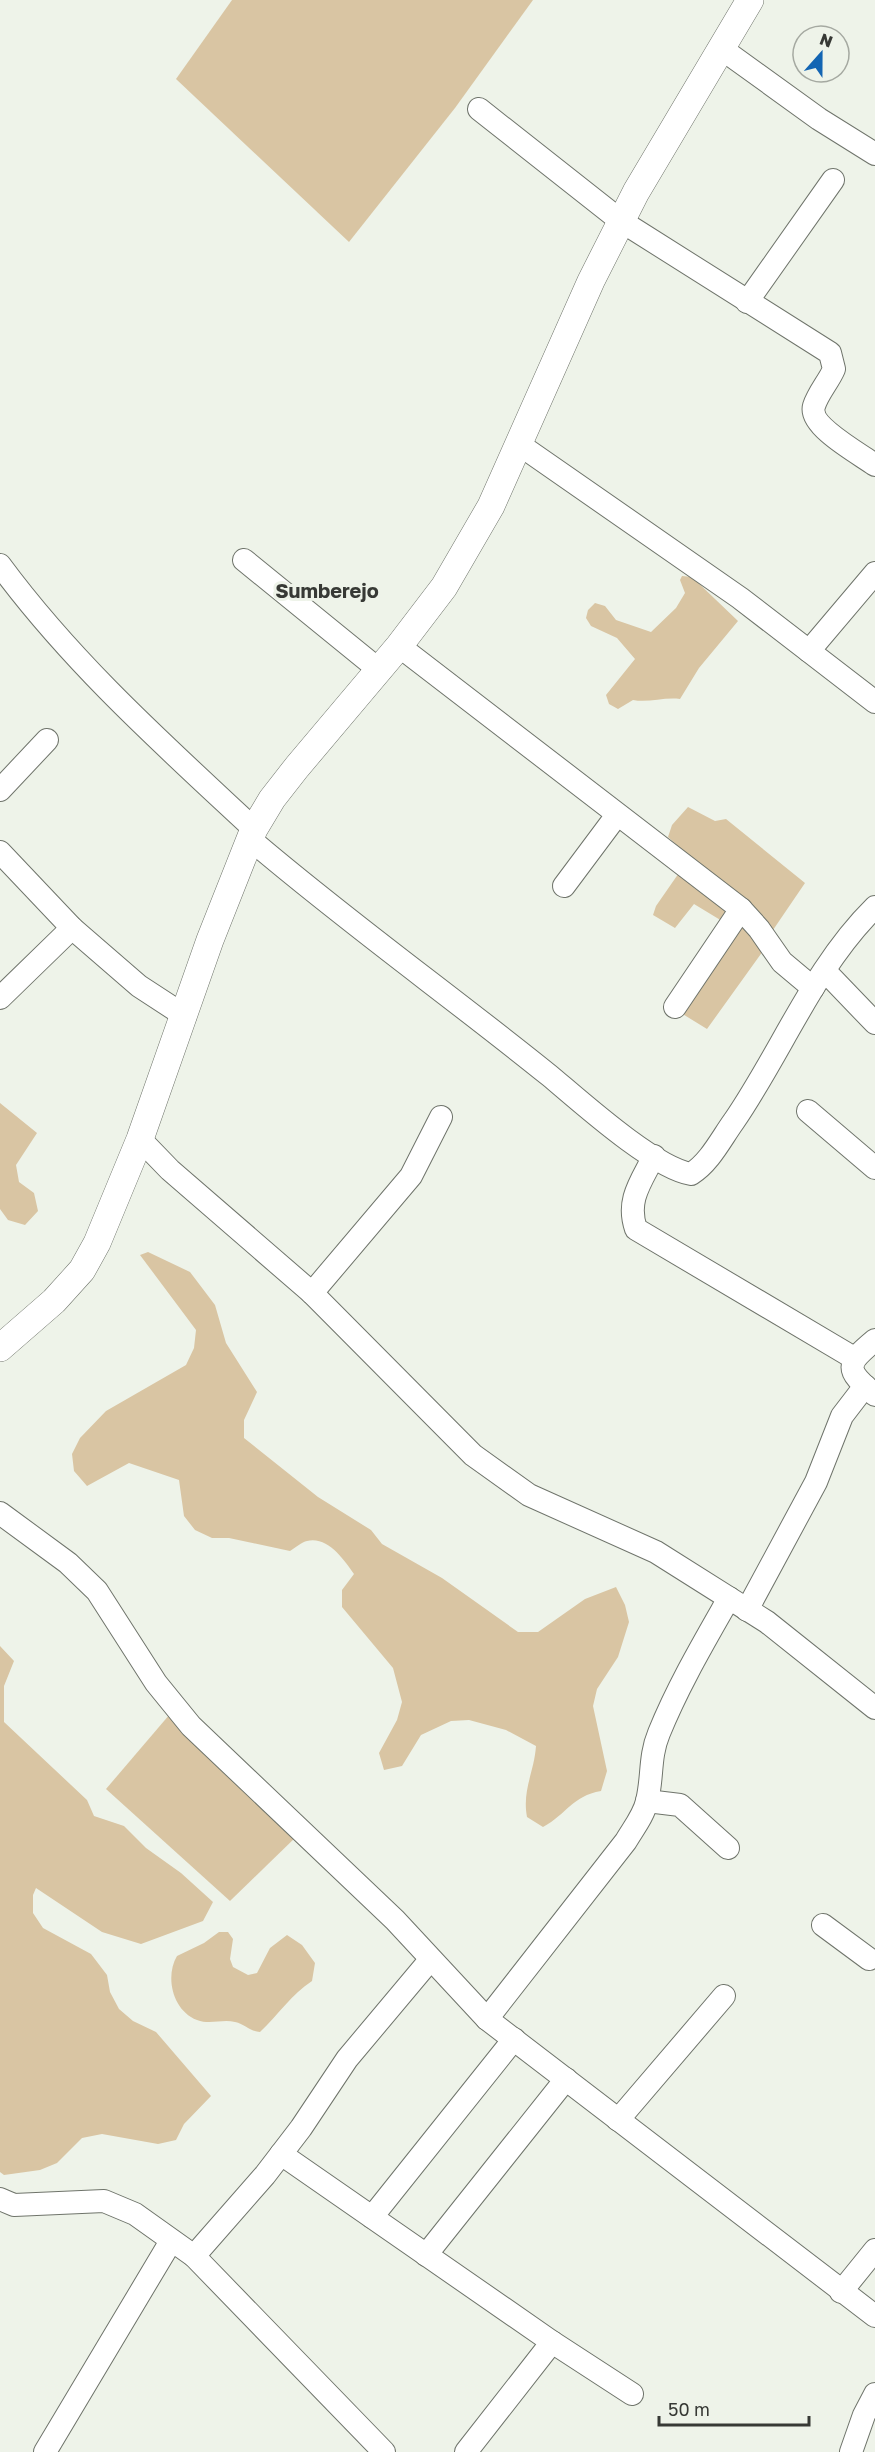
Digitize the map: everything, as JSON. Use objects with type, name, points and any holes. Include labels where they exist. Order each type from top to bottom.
[{"type":"street","points":[[0,1348],[54,1301],[82,1270],[97,1243],[140,1139],[164,1065],[185,1016],[210,939],[252,834],[272,799],[399,646],[444,587],[491,506],[591,281],[636,192],[750,0]]},
{"type":"street","points":[[722,49],[819,119],[875,154]]},
{"type":"street","points":[[479,109],[621,221],[830,353],[834,369],[813,407],[815,417],[821,427],[875,465]]},
{"type":"street","points":[[747,302],[833,180]]},
{"type":"street","points":[[520,445],[740,598],[875,702]]},
{"type":"street","points":[[244,560],[378,669]]},
{"type":"street","points":[[0,565],[28,602],[113,695],[252,834],[388,952],[588,1109],[680,1172],[691,1174],[702,1167],[756,1088],[819,980],[861,920],[875,906]]},
{"type":"street","points":[[809,651],[875,573]]},
{"type":"street","points":[[399,646],[741,909],[759,929],[782,962],[819,980],[875,1023]]},
{"type":"street","points":[[0,790],[47,740]]},
{"type":"street","points":[[564,886],[617,815]]},
{"type":"street","points":[[0,852],[72,928],[139,986],[185,1016]]},
{"type":"street","points":[[675,1007],[741,909]]},
{"type":"street","points":[[0,998],[72,928]]},
{"type":"street","points":[[808,1111],[875,1168]]},
{"type":"street","points":[[312,1293],[411,1176],[441,1117]]},
{"type":"street","points":[[140,1139],[170,1170],[312,1293],[473,1455],[529,1495],[571,1515],[612,1530],[656,1552],[738,1604],[875,1708]]},
{"type":"street","points":[[654,1156],[634,1196],[630,1213],[636,1229],[854,1358]]},
{"type":"street","points":[[487,2019],[626,1841],[647,1801],[650,1760],[659,1733],[687,1673],[738,1604],[816,1482],[842,1416],[870,1390],[854,1377],[851,1369],[854,1358],[875,1340]]},
{"type":"street","points":[[0,1513],[68,1563],[97,1591],[156,1683],[191,1726],[395,1920],[487,2019],[875,2316]]},
{"type":"street","points":[[647,1801],[680,1805],[728,1848]]},
{"type":"street","points":[[823,1925],[873,1958]]},
{"type":"street","points":[[194,2256],[281,2154],[347,2059],[430,1960]]},
{"type":"street","points":[[618,2120],[724,1996]]},
{"type":"street","points":[[372,2217],[514,2039]]},
{"type":"street","points":[[426,2255],[566,2079]]},
{"type":"street","points":[[281,2154],[552,2342],[632,2394]]},
{"type":"street","points":[[0,2199],[15,2205],[104,2201],[135,2214],[194,2256],[384,2452]]},
{"type":"street","points":[[45,2452],[171,2241]]},
{"type":"street","points":[[842,2292],[875,2250]]},
{"type":"street","points":[[466,2452],[552,2342]]},
{"type":"street","points":[[851,2452],[864,2415],[875,2394]]},
{"type":"shaded area","points":[[232,0],[533,0],[455,108],[349,242],[176,79]]},
{"type":"shaded area","points":[[682,576],[692,577],[738,621],[699,668],[680,699],[633,700],[618,709],[609,704],[606,695],[635,659],[617,638],[591,626],[586,618],[588,610],[595,603],[605,606],[616,620],[651,632],[676,608],[685,593],[680,580]]},
{"type":"shaded area","points":[[688,807],[715,821],[726,819],[805,883],[773,930],[763,951],[707,1029],[668,1005],[722,921],[694,904],[675,928],[653,915],[656,906],[690,857],[668,837],[672,825]]},
{"type":"shaded area","points":[[0,1103],[37,1133],[16,1165],[19,1182],[34,1193],[38,1211],[25,1225],[8,1220],[0,1209]]},
{"type":"shaded area","points":[[148,1252],[190,1272],[215,1305],[226,1343],[257,1392],[244,1420],[244,1438],[318,1497],[371,1530],[382,1544],[442,1578],[518,1632],[538,1632],[585,1599],[616,1587],[625,1605],[629,1622],[618,1657],[597,1689],[593,1706],[607,1771],[601,1791],[591,1793],[576,1801],[543,1827],[527,1817],[526,1807],[536,1746],[506,1730],[469,1720],[451,1721],[421,1735],[402,1766],[384,1770],[379,1753],[397,1720],[402,1702],[393,1668],[342,1607],[342,1590],[354,1574],[335,1550],[315,1540],[305,1542],[290,1551],[229,1538],[212,1538],[195,1530],[184,1516],[179,1480],[129,1463],[87,1486],[74,1471],[72,1454],[80,1438],[106,1411],[186,1365],[194,1348],[196,1330],[140,1255]]},
{"type":"shaded area","points":[[0,1646],[14,1661],[4,1686],[4,1722],[87,1800],[94,1816],[124,1826],[146,1848],[181,1873],[213,1902],[203,1921],[141,1944],[102,1932],[36,1888],[33,1895],[33,1913],[43,1928],[91,1954],[107,1975],[110,1992],[119,2009],[133,2021],[156,2032],[211,2096],[184,2124],[176,2140],[158,2144],[102,2134],[82,2138],[57,2163],[40,2170],[4,2175],[0,2172]]},
{"type":"shaded area","points":[[170,1714],[298,1835],[230,1901],[106,1789]]},
{"type":"shaded area","points":[[219,1932],[228,1932],[233,1939],[230,1959],[233,1967],[248,1975],[257,1973],[270,1948],[287,1935],[302,1945],[315,1963],[312,1981],[292,1998],[260,2032],[235,2022],[197,2020],[182,2009],[173,1992],[171,1982],[173,1964],[177,1956],[204,1943]]},
{"type":"district","name":"Sumberejo","points":[[327,590]]}]
